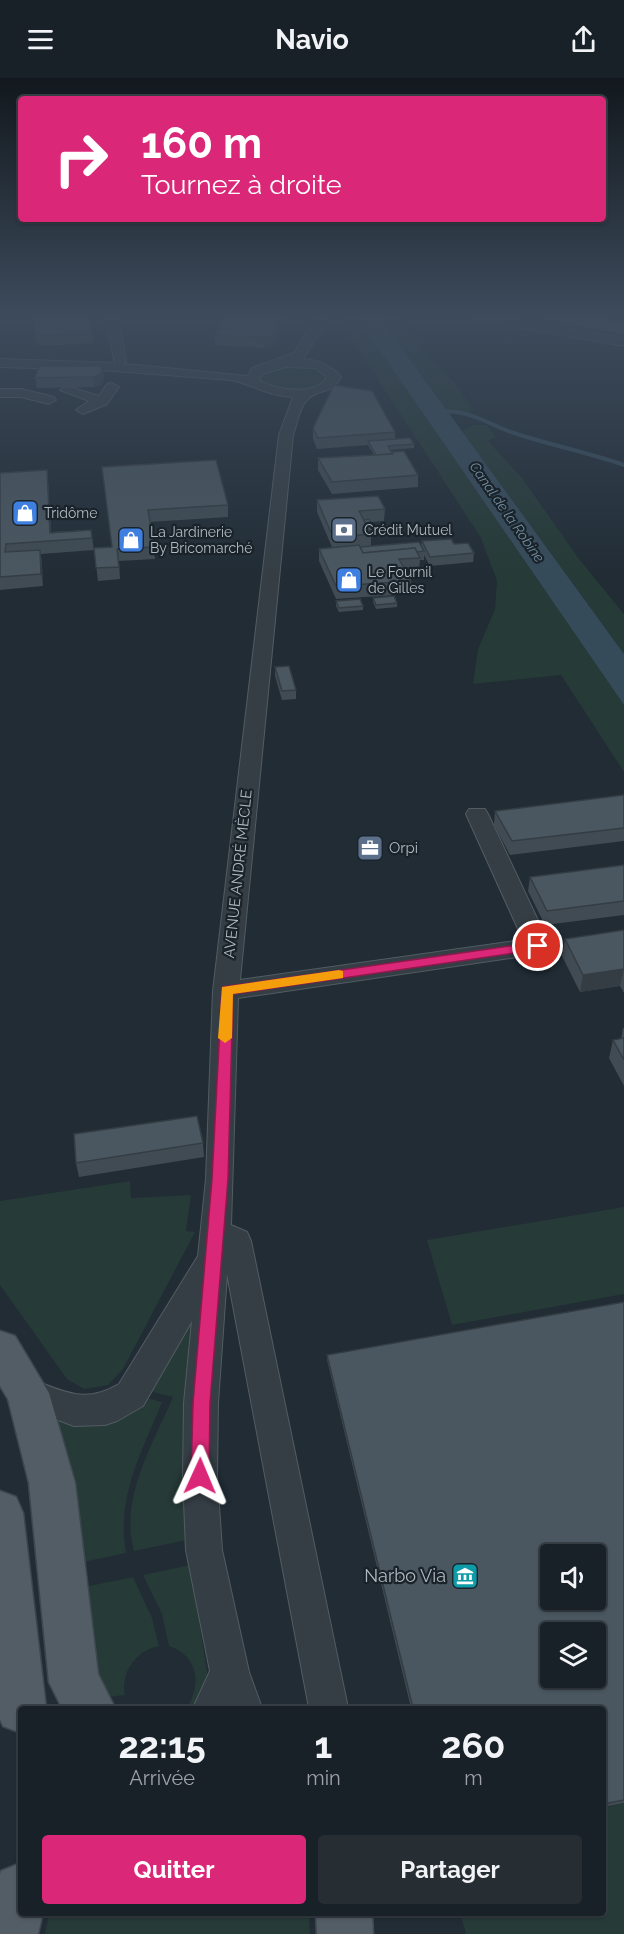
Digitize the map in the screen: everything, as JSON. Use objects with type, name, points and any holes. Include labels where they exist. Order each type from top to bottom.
[{"type":"main road","points":[[0,1349],[27,1393],[52,1483],[74,1682],[89,1706]]},
{"type":"main road","points":[[0,1513],[10,1589],[14,1670],[21,1706]]},
{"type":"main road","points":[[10,1934],[18,1903]]},
{"type":"main road","points":[[344,1916],[345,1934]]},
{"type":"street","points":[[82,410],[98,403]]},
{"type":"street","name":"AVENUE ANDRÉ MÈCLE","points":[[281,403],[286,435]]},
{"type":"street","name":"AVENUE ANDRÉ MÈCLE","points":[[242,1706],[230,1672],[204,1550],[200,1476],[201,1403],[221,1244],[226,991],[286,435],[297,403]]},
{"type":"street","points":[[226,991],[538,946],[477,814]]},
{"type":"street","points":[[27,1393],[74,1411],[105,1410],[131,1395],[221,1244]]},
{"type":"street","points":[[221,1244],[328,1706]]},
{"type":"street","points":[[214,1706],[230,1672]]},
{"type":"green space","points":[[393,403],[416,403],[624,705],[624,772],[561,675],[473,684],[478,649],[495,609],[497,581],[481,538]]},
{"type":"green space","points":[[441,403],[468,403],[474,411],[463,415],[446,409]]},
{"type":"green space","points":[[472,425],[487,425],[496,437],[488,441],[522,478],[579,559],[624,614],[624,654],[462,431]]},
{"type":"green space","points":[[130,1181],[131,1198],[191,1195],[186,1231],[195,1232],[123,1369],[108,1385],[84,1389],[67,1379],[0,1285],[0,1201]]},
{"type":"green space","points":[[624,1207],[624,1294],[452,1325],[427,1240]]},
{"type":"green space","points":[[194,1317],[187,1540],[134,1551],[131,1512],[134,1492],[140,1472],[173,1397],[148,1391]]},
{"type":"green space","points":[[143,1397],[162,1402],[139,1457],[128,1494],[124,1532],[126,1553],[83,1562],[56,1420],[74,1423]]},
{"type":"green space","points":[[190,1565],[209,1684],[203,1706],[188,1706],[195,1689],[194,1671],[186,1656],[169,1646],[162,1614],[143,1575]]},
{"type":"green space","points":[[133,1577],[152,1618],[159,1646],[144,1652],[132,1663],[125,1678],[125,1695],[106,1697],[96,1671],[89,1586]]},
{"type":"green space","points":[[624,1803],[624,1934],[466,1934],[461,1916],[606,1916],[606,1807]]},
{"type":"green space","points":[[48,1916],[309,1916],[310,1934],[45,1934]]},
{"type":"water","name":"Canal de la Robine","points":[[416,403],[441,403],[624,654],[624,705]]},
{"type":"building","points":[[325,403],[379,403],[395,432],[318,438],[313,428]]},
{"type":"building","points":[[410,438],[414,444],[388,446],[392,454],[376,455],[368,441]]},
{"type":"building","points":[[404,451],[418,475],[332,482],[318,458],[393,454],[392,452]]},
{"type":"building","name":"La Jardinerie By Bricomarché","points":[[216,460],[228,505],[148,510],[154,547],[117,549],[119,567],[96,568],[94,548],[112,547],[102,467]]},
{"type":"building","name":"Tridôme","points":[[47,470],[50,533],[91,530],[92,538],[6,544],[5,552],[40,550],[41,574],[0,577],[0,473]]},
{"type":"building","points":[[378,496],[385,509],[359,511],[371,534],[333,537],[317,500]]},
{"type":"building","points":[[369,519],[375,530],[369,531],[364,520]]},
{"type":"building","points":[[451,539],[454,544],[468,543],[474,553],[430,557],[422,541]]},
{"type":"building","points":[[419,542],[424,551],[417,552],[415,548],[363,553],[360,547]]},
{"type":"building","points":[[359,545],[363,553],[415,548],[420,558],[399,559],[411,581],[336,586],[319,549]]},
{"type":"building","points":[[394,596],[397,603],[376,605],[373,598]]},
{"type":"building","points":[[360,599],[363,606],[339,608],[336,601]]},
{"type":"building","points":[[289,666],[296,690],[282,691],[275,667]]},
{"type":"building","points":[[624,795],[624,828],[512,841],[495,811]]},
{"type":"building","points":[[624,865],[624,901],[547,911],[530,877]]},
{"type":"building","points":[[624,930],[624,969],[583,975],[565,939]]},
{"type":"building","points":[[624,1038],[624,1060],[613,1040]]},
{"type":"building","points":[[197,1116],[203,1143],[76,1163],[74,1134]]},
{"type":"building","name":"Narbo Via","points":[[624,1302],[624,1800],[606,1803],[606,1706],[413,1706],[327,1355]]},
{"type":"waterway","points":[[441,411],[464,413],[520,435],[624,465]]},
{"type":"slow traffic","points":[[225,1038],[226,991],[339,975]]},
{"type":"place","name":"Tridôme","points":[[25,513]]},
{"type":"place","name":"Crédit Mutuel","points":[[344,530]]},
{"type":"place","name":"La Jardinerie By Bricomarché","points":[[131,540]]},
{"type":"place","name":"Le Fournil de Gilles","points":[[349,580]]},
{"type":"place","name":"Orpi","points":[[370,848]]},
{"type":"place","name":"Narbo Via","points":[[465,1576]]},
{"type":"route","points":[[200,1476],[201,1403],[220,1179],[226,991],[538,946]]}]
